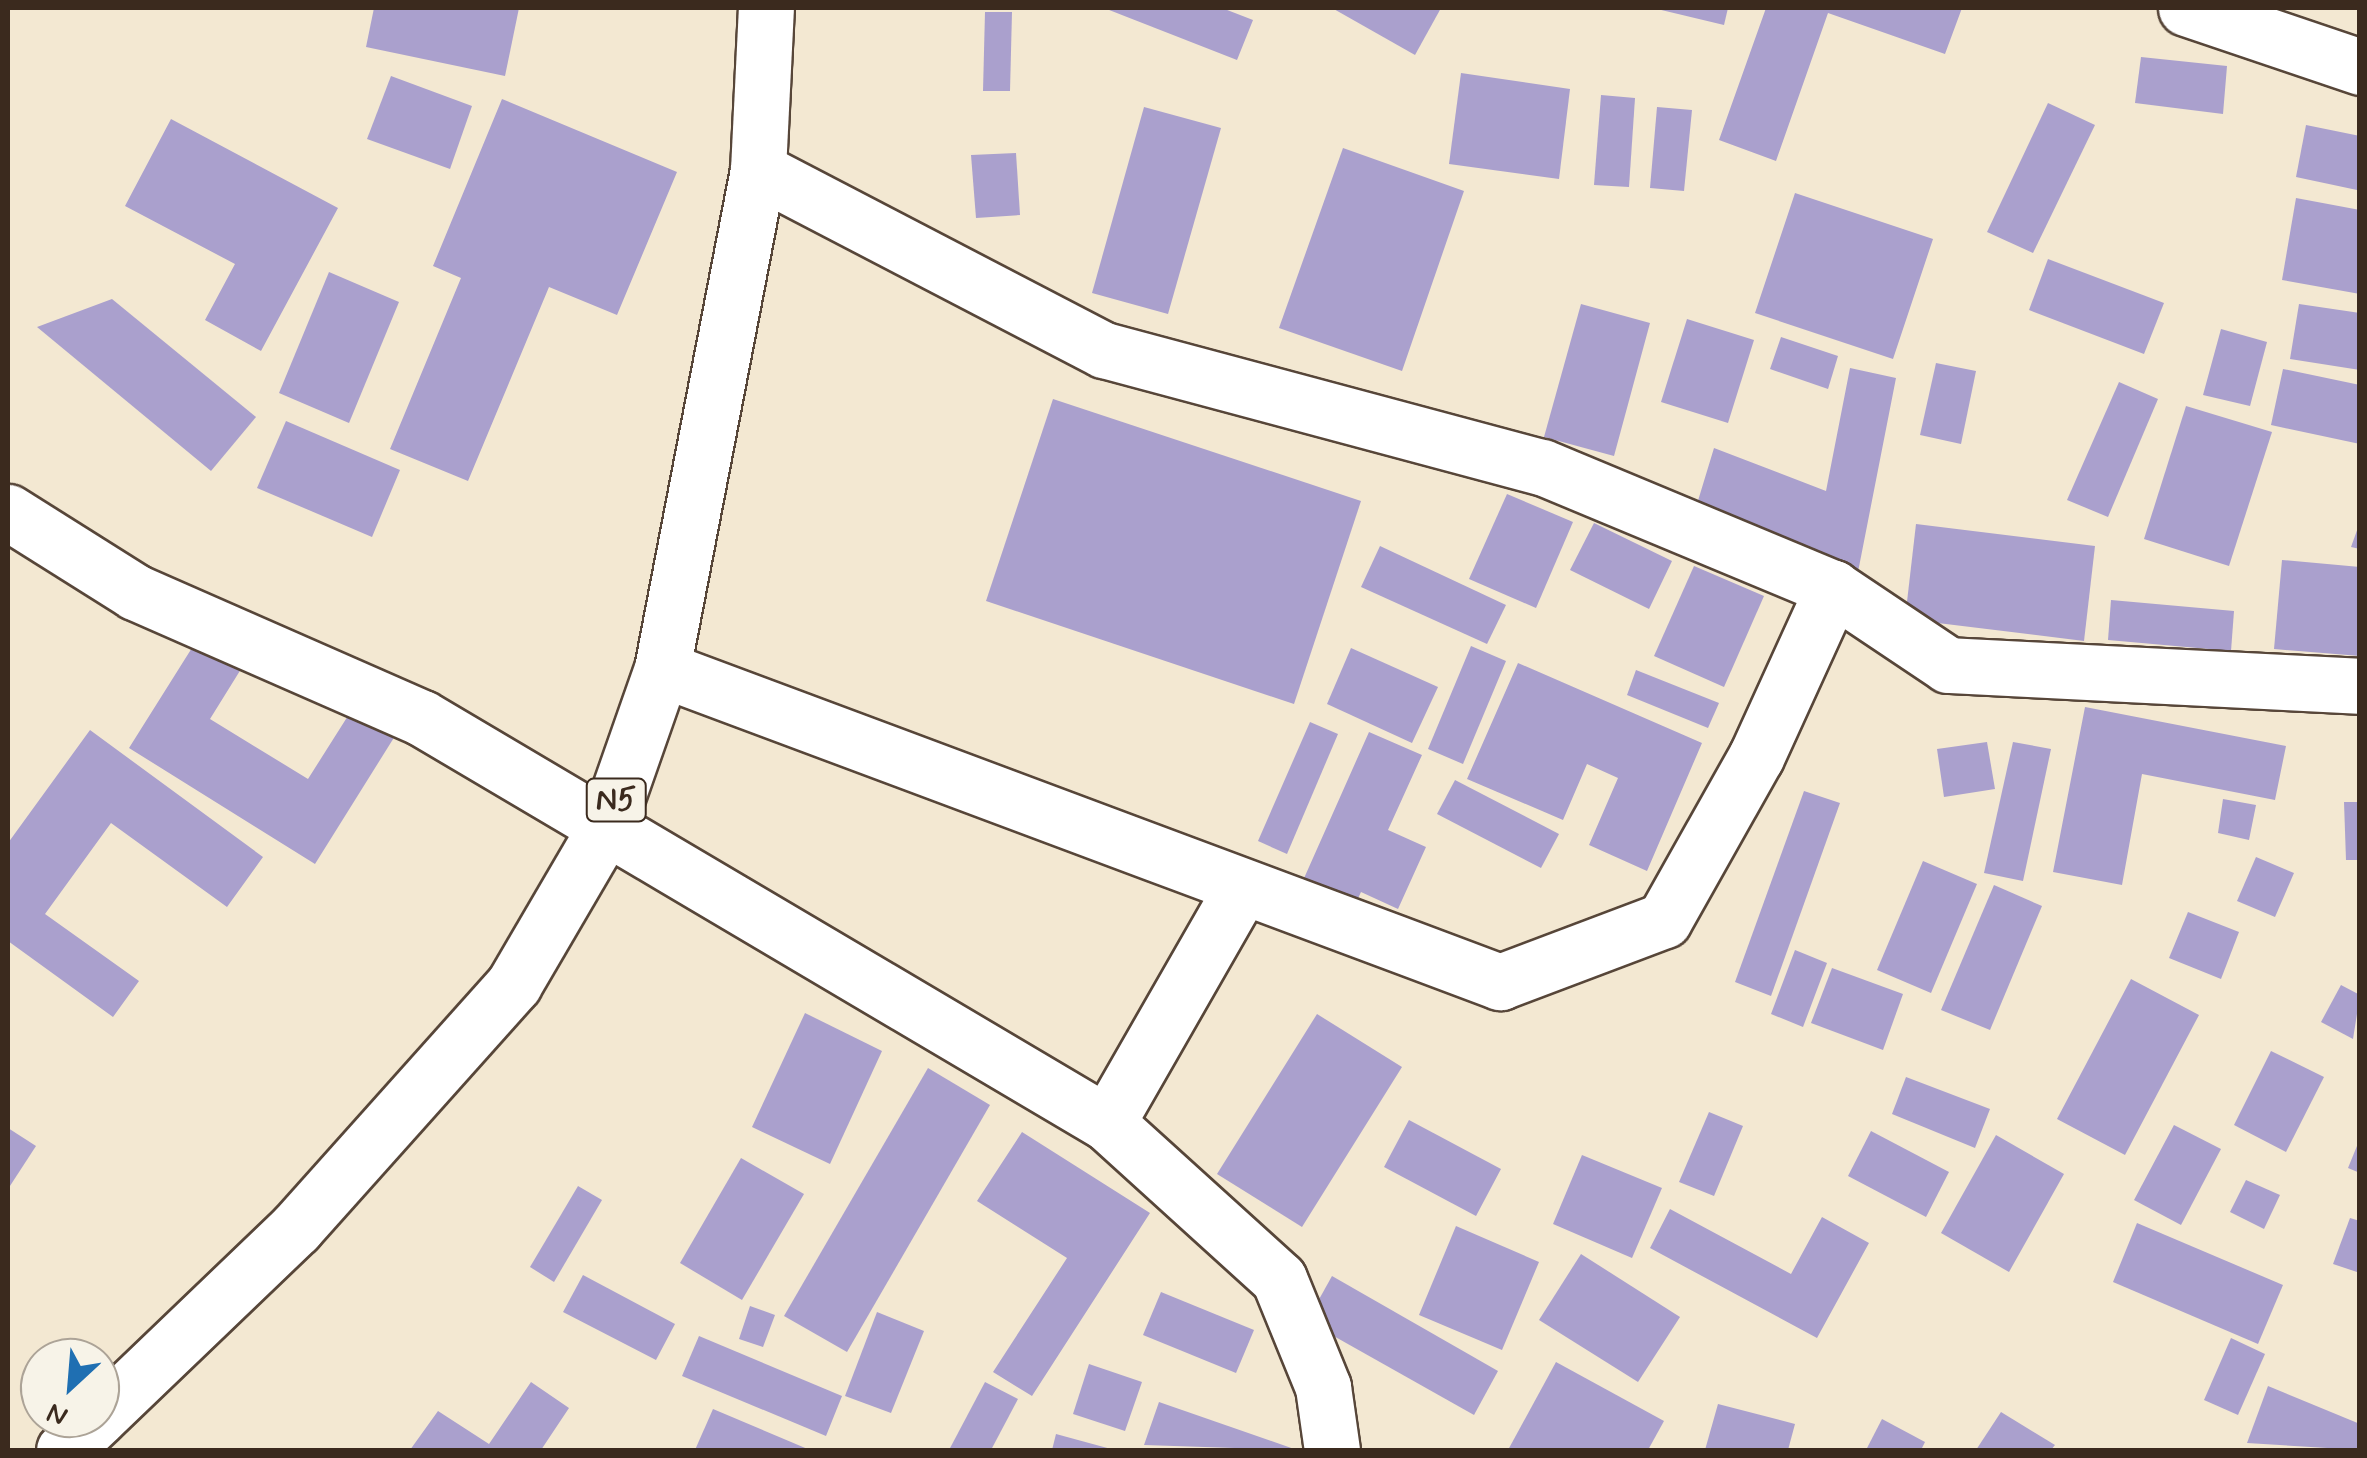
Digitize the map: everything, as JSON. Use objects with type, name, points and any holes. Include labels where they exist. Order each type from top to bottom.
[{"type":"street","name":"N5","points":[[120,1397],[296,1228],[514,984],[608,822],[662,669],[758,170],[766,8]]},
{"type":"street","points":[[2186,8],[2360,66]]},
{"type":"street","points":[[758,170],[1104,350],[1542,467],[1833,588],[1948,665],[2360,686]]},
{"type":"street","points":[[8,512],[135,592],[422,718],[608,822],[1107,1123],[1279,1278],[1324,1387],[1332,1450]]},
{"type":"street","points":[[662,669],[1240,891],[1500,982],[1664,920],[1756,757],[1833,588]]},
{"type":"street","points":[[1107,1123],[1240,891]]},
{"type":"building","points":[[374,8],[519,8],[505,76],[366,47]]},
{"type":"building","points":[[1104,8],[1222,8],[1253,20],[1237,60]]},
{"type":"building","points":[[1332,8],[1441,8],[1415,55]]},
{"type":"building","points":[[1653,8],[1728,8],[1724,25]]},
{"type":"building","points":[[1766,8],[1962,8],[1945,54],[1828,13],[1776,161],[1719,140]]},
{"type":"building","points":[[985,12],[1012,12],[1010,91],[983,91]]},
{"type":"building","points":[[2141,57],[2227,66],[2223,114],[2135,103]]},
{"type":"building","points":[[1461,73],[1570,89],[1559,179],[1449,164]]},
{"type":"building","points":[[391,76],[472,106],[450,169],[367,139]]},
{"type":"building","points":[[1601,95],[1635,98],[1629,187],[1594,185]]},
{"type":"building","points":[[502,99],[677,172],[617,315],[549,287],[468,481],[390,449],[461,278],[433,266]]},
{"type":"building","points":[[2048,103],[2095,125],[2033,253],[1987,232]]},
{"type":"building","points":[[1144,107],[1221,128],[1168,314],[1092,293]]},
{"type":"building","points":[[1657,107],[1692,110],[1684,191],[1650,188]]},
{"type":"building","points":[[171,119],[338,208],[261,351],[205,320],[235,264],[125,206]]},
{"type":"building","points":[[2306,125],[2360,136],[2357,190],[2296,177]]},
{"type":"building","points":[[1343,148],[1464,191],[1402,371],[1279,328]]},
{"type":"building","points":[[1016,153],[1020,215],[976,218],[971,155]]},
{"type":"building","points":[[1795,193],[1933,239],[1893,359],[1755,313]]},
{"type":"building","points":[[2296,198],[2360,210],[2360,294],[2282,280]]},
{"type":"building","points":[[2048,259],[2164,303],[2144,354],[2029,310]]},
{"type":"building","points":[[329,272],[399,302],[349,423],[279,393]]},
{"type":"building","points":[[112,299],[256,417],[211,471],[37,327]]},
{"type":"building","points":[[1581,304],[1650,323],[1614,456],[1544,437]]},
{"type":"building","points":[[2299,304],[2360,313],[2360,370],[2290,359]]},
{"type":"building","points":[[1687,319],[1754,340],[1728,423],[1661,402]]},
{"type":"building","points":[[2221,329],[2267,342],[2250,406],[2203,395]]},
{"type":"building","points":[[1781,337],[1838,356],[1828,389],[1770,369]]},
{"type":"building","points":[[1936,363],[1976,371],[1961,444],[1920,435]]},
{"type":"building","points":[[1850,368],[1896,378],[1858,572],[1697,504],[1714,448],[1826,491]]},
{"type":"building","points":[[2283,369],[2360,385],[2360,444],[2271,425]]},
{"type":"building","points":[[2119,382],[2158,399],[2108,517],[2067,500]]},
{"type":"building","points":[[1053,399],[1361,501],[1294,704],[986,601]]},
{"type":"building","points":[[2186,406],[2272,432],[2229,566],[2144,539]]},
{"type":"building","points":[[286,421],[400,470],[372,537],[257,488]]},
{"type":"building","points":[[1507,494],[1573,522],[1536,608],[1469,579]]},
{"type":"building","points":[[2360,522],[2360,549],[2351,547]]},
{"type":"building","points":[[1594,523],[1672,561],[1649,609],[1570,570]]},
{"type":"building","points":[[1916,524],[2095,546],[2084,641],[1905,619]]},
{"type":"building","points":[[1380,546],[1506,605],[1487,644],[1361,587]]},
{"type":"building","points":[[2282,560],[2360,567],[2360,656],[2274,649]]},
{"type":"building","points":[[1694,566],[1764,596],[1724,687],[1654,656]]},
{"type":"building","points":[[2111,600],[2234,611],[2231,651],[2108,640]]},
{"type":"building","points":[[207,624],[251,653],[210,719],[308,779],[358,700],[400,728],[315,864],[129,748]]},
{"type":"building","points":[[1471,646],[1506,661],[1463,764],[1428,749]]},
{"type":"building","points":[[1351,648],[1438,687],[1412,743],[1327,704]]},
{"type":"building","points":[[1518,663],[1702,743],[1647,871],[1589,845],[1618,778],[1587,764],[1563,820],[1467,779]]},
{"type":"building","points":[[1636,670],[1719,703],[1708,728],[1627,695]]},
{"type":"building","points":[[2085,707],[2286,746],[2275,800],[2142,774],[2122,885],[2053,872]]},
{"type":"building","points":[[1310,722],[1338,734],[1287,854],[1258,841]]},
{"type":"building","points":[[90,730],[263,857],[227,907],[111,823],[45,914],[139,981],[113,1017],[8,941],[8,843]]},
{"type":"building","points":[[1369,732],[1422,755],[1388,830],[1426,847],[1398,909],[1361,892],[1353,909],[1301,885]]},
{"type":"building","points":[[1987,742],[1995,789],[1944,797],[1937,749]]},
{"type":"building","points":[[2013,742],[2051,749],[2023,881],[1984,873]]},
{"type":"building","points":[[1455,780],[1559,834],[1541,868],[1437,814]]},
{"type":"building","points":[[1804,791],[1840,803],[1771,996],[1735,982]]},
{"type":"building","points":[[2223,799],[2256,805],[2249,840],[2218,833]]},
{"type":"building","points":[[2344,802],[2360,802],[2360,860],[2346,860]]},
{"type":"building","points":[[2256,857],[2294,873],[2275,917],[2237,901]]},
{"type":"building","points":[[1923,861],[1977,884],[1931,993],[1877,970]]},
{"type":"building","points":[[1994,885],[2042,906],[1990,1030],[1941,1010]]},
{"type":"building","points":[[2188,912],[2239,932],[2221,979],[2169,958]]},
{"type":"building","points":[[1795,950],[1827,963],[1803,1027],[1771,1014]]},
{"type":"building","points":[[1832,968],[1903,994],[1883,1050],[1811,1023]]},
{"type":"building","points":[[2131,979],[2199,1015],[2125,1155],[2057,1119]]},
{"type":"building","points":[[2341,985],[2360,995],[2353,1039],[2321,1022]]},
{"type":"building","points":[[805,1013],[882,1051],[830,1164],[752,1127]]},
{"type":"building","points":[[1317,1014],[1402,1067],[1302,1227],[1217,1174]]},
{"type":"building","points":[[2271,1051],[2324,1077],[2286,1152],[2234,1125]]},
{"type":"building","points":[[928,1068],[990,1105],[847,1352],[784,1316]]},
{"type":"building","points":[[1906,1077],[1990,1109],[1975,1148],[1892,1114]]},
{"type":"building","points":[[1709,1112],[1743,1126],[1714,1196],[1679,1182]]},
{"type":"building","points":[[1409,1120],[1501,1169],[1476,1216],[1384,1167]]},
{"type":"building","points":[[2174,1125],[2221,1149],[2181,1225],[2134,1200]]},
{"type":"building","points":[[8,1128],[36,1146],[8,1189]]},
{"type":"building","points":[[1871,1131],[1949,1172],[1926,1217],[1848,1176]]},
{"type":"building","points":[[1022,1132],[1150,1213],[1032,1396],[993,1372],[1067,1258],[977,1201]]},
{"type":"building","points":[[1996,1135],[2064,1174],[2009,1272],[1941,1233]]},
{"type":"building","points":[[2360,1141],[2360,1173],[2348,1168]]},
{"type":"building","points":[[1582,1155],[1662,1188],[1632,1258],[1553,1224]]},
{"type":"building","points":[[741,1158],[804,1194],[742,1300],[680,1263]]},
{"type":"building","points":[[2246,1180],[2280,1195],[2264,1229],[2230,1212]]},
{"type":"building","points":[[578,1186],[602,1200],[554,1282],[530,1267]]},
{"type":"building","points":[[1670,1209],[1791,1274],[1822,1217],[1869,1243],[1817,1338],[1650,1248]]},
{"type":"building","points":[[2350,1218],[2360,1221],[2360,1273],[2333,1264]]},
{"type":"building","points":[[2137,1223],[2283,1285],[2258,1344],[2113,1282]]},
{"type":"building","points":[[1456,1226],[1539,1262],[1502,1350],[1419,1315]]},
{"type":"building","points":[[1581,1254],[1680,1317],[1638,1382],[1539,1320]]},
{"type":"building","points":[[583,1275],[675,1324],[656,1360],[563,1312]]},
{"type":"building","points":[[1332,1276],[1498,1371],[1474,1415],[1307,1321]]},
{"type":"building","points":[[1161,1292],[1254,1330],[1236,1373],[1143,1335]]},
{"type":"building","points":[[750,1306],[775,1315],[763,1347],[739,1339]]},
{"type":"building","points":[[877,1312],[924,1331],[891,1413],[845,1396]]},
{"type":"building","points":[[699,1336],[842,1396],[826,1436],[682,1376]]},
{"type":"building","points":[[2231,1338],[2265,1354],[2238,1415],[2204,1400]]},
{"type":"building","points":[[1556,1362],[1664,1421],[1648,1450],[1508,1450]]},
{"type":"building","points":[[1089,1364],[1142,1382],[1125,1431],[1073,1414]]},
{"type":"building","points":[[531,1382],[569,1408],[541,1450],[410,1450],[438,1411],[489,1444]]},
{"type":"building","points":[[985,1382],[1018,1399],[991,1450],[949,1450]]},
{"type":"building","points":[[2268,1386],[2360,1424],[2360,1450],[2247,1443]]},
{"type":"building","points":[[1159,1402],[1297,1450],[1144,1445]]},
{"type":"building","points":[[1718,1404],[1795,1424],[1788,1450],[1705,1450]]},
{"type":"building","points":[[713,1409],[810,1450],[695,1450]]},
{"type":"building","points":[[2001,1412],[2055,1445],[2051,1450],[1976,1450]]},
{"type":"building","points":[[1882,1419],[1925,1442],[1921,1450],[1866,1450]]},
{"type":"building","points":[[1056,1434],[1111,1449],[1111,1450],[1052,1450]]}]
